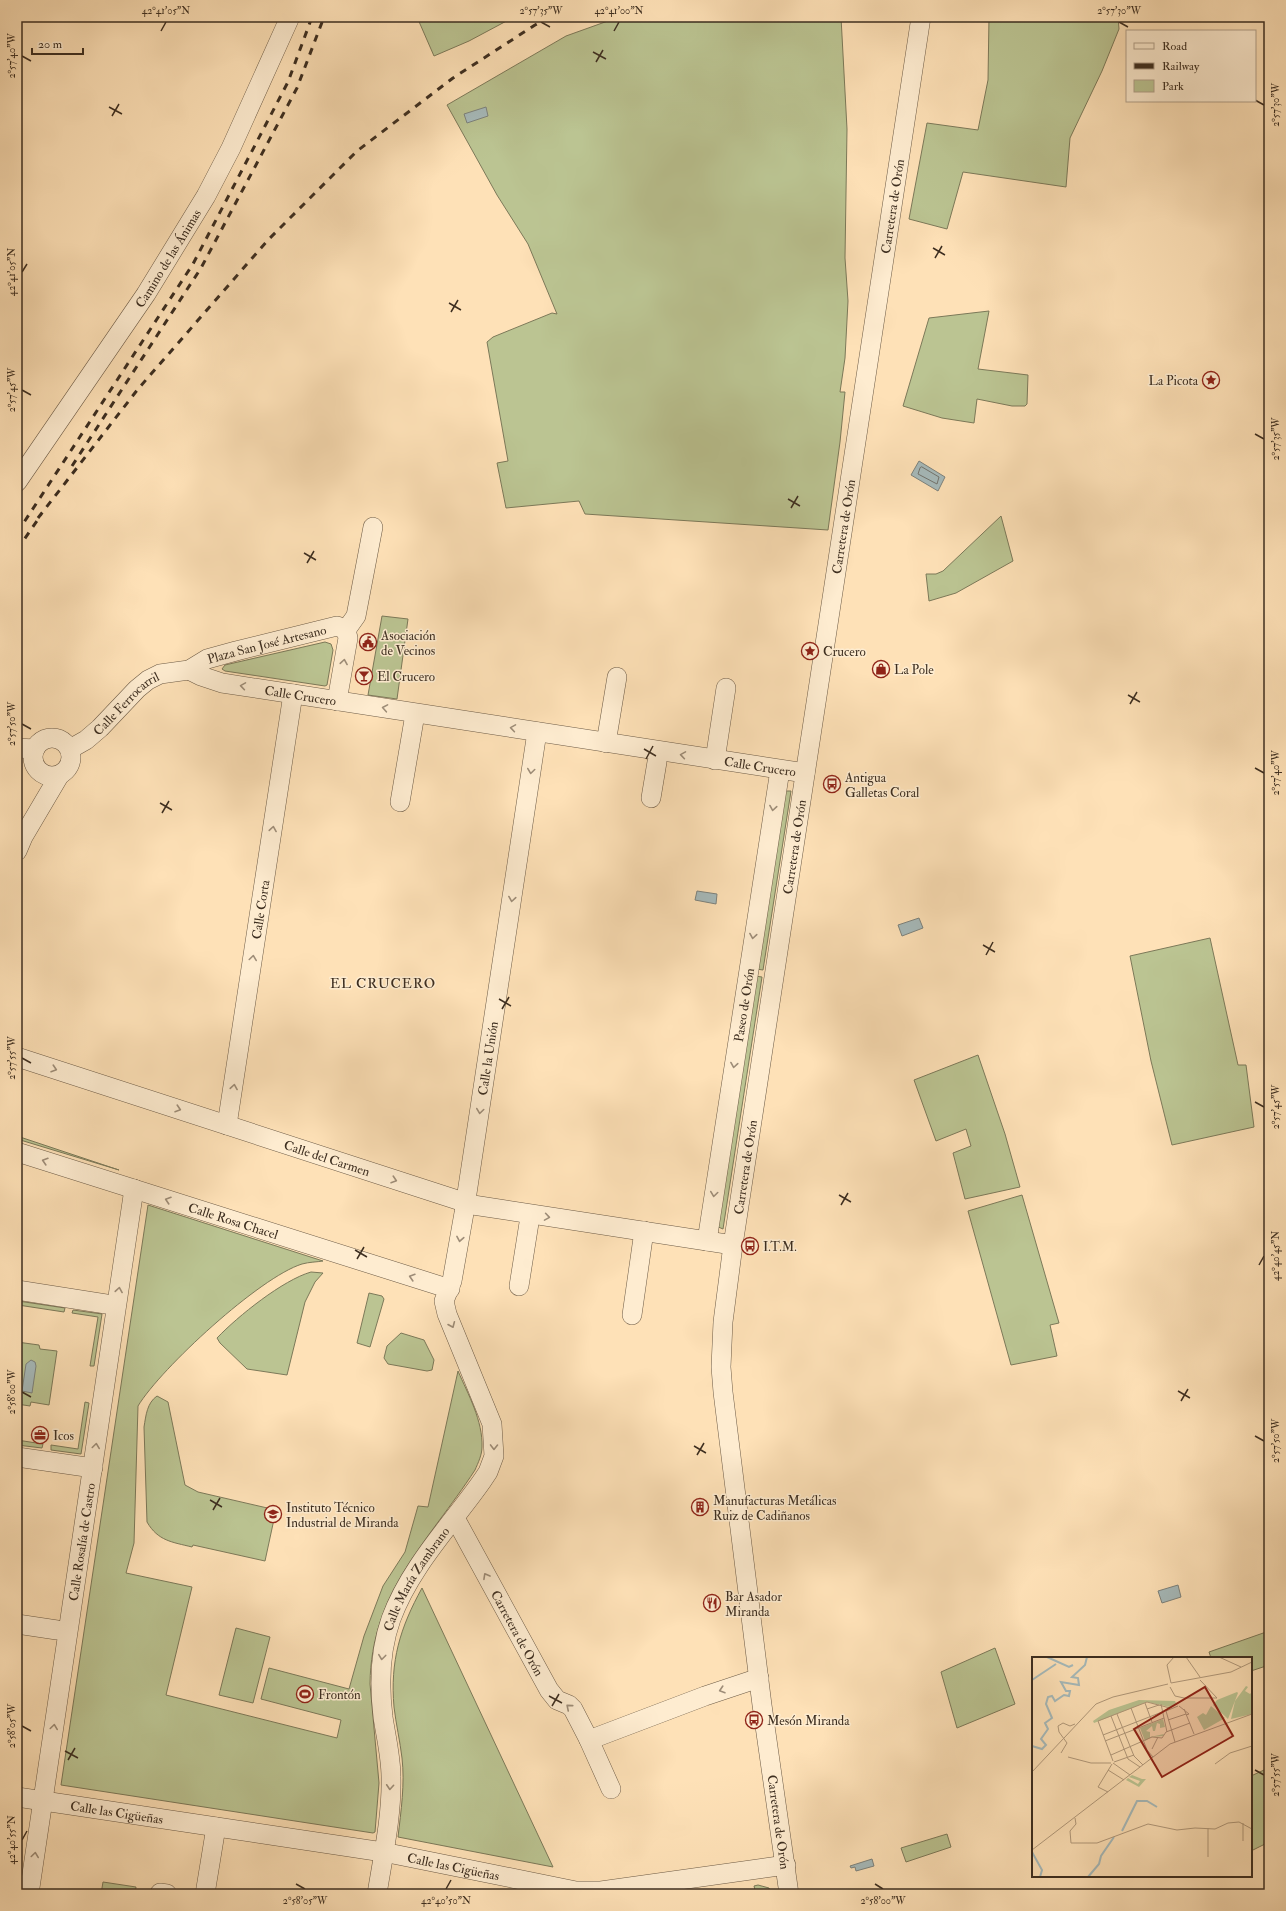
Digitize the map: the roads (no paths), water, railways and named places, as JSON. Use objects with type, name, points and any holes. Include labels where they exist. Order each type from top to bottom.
[{"type":"street","name":"Camino de las Ánimas","points":[[17,482],[146,294],[206,196],[234,141],[290,17]]},
{"type":"street","name":"Carretera de Orón","points":[[789,1894],[759,1678],[723,1392],[721,1367],[723,1322],[733,1245],[921,17]]},
{"type":"street","points":[[337,701],[348,638],[346,630],[356,616],[373,527]]},
{"type":"street","name":"Plaza San José Artesano","points":[[189,670],[207,659],[236,650],[337,626],[346,630]]},
{"type":"street","name":"Calle Crucero","points":[[189,670],[222,683],[805,773]]},
{"type":"street","name":"Calle Ferrocarril","points":[[70,749],[86,740],[100,728],[148,680],[160,674],[189,670]]},
{"type":"street","points":[[606,743],[617,677]]},
{"type":"street","name":"Calle Crucero","points":[[715,760],[726,688]]},
{"type":"street","name":"Calle Corta","points":[[227,1125],[293,694]]},
{"type":"street","points":[[400,802],[415,714]]},
{"type":"street","name":"Calle la Unión","points":[[450,1289],[466,1203],[537,732]]},
{"type":"street","points":[[17,851],[26,832],[59,776],[68,768],[71,762],[70,749],[67,744],[56,738],[44,740],[26,748],[40,772],[46,775],[59,776]]},
{"type":"street","points":[[651,798],[657,762]]},
{"type":"street","name":"Paseo de Orón","points":[[707,1241],[780,770]]},
{"type":"street","name":"Calle del Carmen","points":[[17,1057],[466,1203],[733,1245]]},
{"type":"street","name":"Calle Rosa Chacel","points":[[17,1152],[450,1289]]},
{"type":"street","name":"Calle Rosalía de Castro","points":[[29,1894],[134,1189]]},
{"type":"street","points":[[519,1286],[529,1223]]},
{"type":"street","points":[[632,1315],[644,1231]]},
{"type":"street","name":"Calle María Zambrano","points":[[377,1894],[391,1777],[381,1690],[382,1656],[385,1638],[398,1603],[407,1585],[488,1472],[494,1456],[492,1424],[447,1314],[444,1301],[450,1289]]},
{"type":"street","points":[[17,1290],[106,1304]]},
{"type":"street","points":[[17,1457],[93,1468]]},
{"type":"street","name":"Carretera de Orón","points":[[455,1518],[549,1690],[557,1700],[569,1705],[573,1709],[590,1740],[611,1789]]},
{"type":"street","points":[[17,1624],[57,1630]]},
{"type":"street","points":[[590,1740],[705,1696],[759,1678]]},
{"type":"street","name":"Calle las Cigüeñas","points":[[17,1797],[383,1852],[582,1891],[601,1891],[786,1865]]},
{"type":"street","points":[[205,1894],[216,1827]]},
{"type":"water","points":[[486,107],[488,116],[467,123],[464,114]]},
{"type":"water","points":[[919,461],[945,477],[938,491],[911,475]]},
{"type":"water","points":[[697,891],[717,894],[716,904],[695,900]]},
{"type":"water","points":[[919,918],[923,928],[902,936],[898,925]]},
{"type":"water","points":[[31,1360],[35,1362],[36,1366],[32,1393],[22,1391],[26,1364]]},
{"type":"water","points":[[1178,1585],[1181,1597],[1162,1603],[1158,1591]]},
{"type":"water","points":[[872,1859],[874,1866],[856,1871],[855,1867],[851,1868],[850,1866]]},
{"type":"railway","points":[[17,533],[193,264],[288,82],[312,17]]},
{"type":"railway","points":[[72,466],[201,268],[297,88],[324,17]]},
{"type":"railway","points":[[38,518],[138,389],[268,240],[357,151],[453,78],[535,25],[550,17]]},
{"type":"railway","points":[[17,550],[41,515]]},
{"type":"place","name":"La Picota","points":[[1211,380]]},
{"type":"place","name":"Asociación de Vecinos","points":[[368,642]]},
{"type":"place","name":"Crucero","points":[[810,651]]},
{"type":"place","name":"La Pole","points":[[881,669]]},
{"type":"place","name":"El Crucero","points":[[364,676]]},
{"type":"place","name":"Antigua Galletas Coral","points":[[832,784]]},
{"type":"place","name":"I.T.M.","points":[[750,1246]]},
{"type":"place","name":"Icos","points":[[40,1435]]},
{"type":"place","name":"Manufacturas Metálicas Ruiz de Cadiñanos","points":[[700,1507]]},
{"type":"place","name":"Instituto Técnico Industrial de Miranda","points":[[273,1514]]},
{"type":"place","name":"Bar Asador Miranda","points":[[712,1603]]},
{"type":"place","name":"Frontón","points":[[305,1694]]},
{"type":"place","name":"Mesón Miranda","points":[[754,1720]]},
{"type":"district","name":"EL CRUCERO","points":[[383,983]]}]
